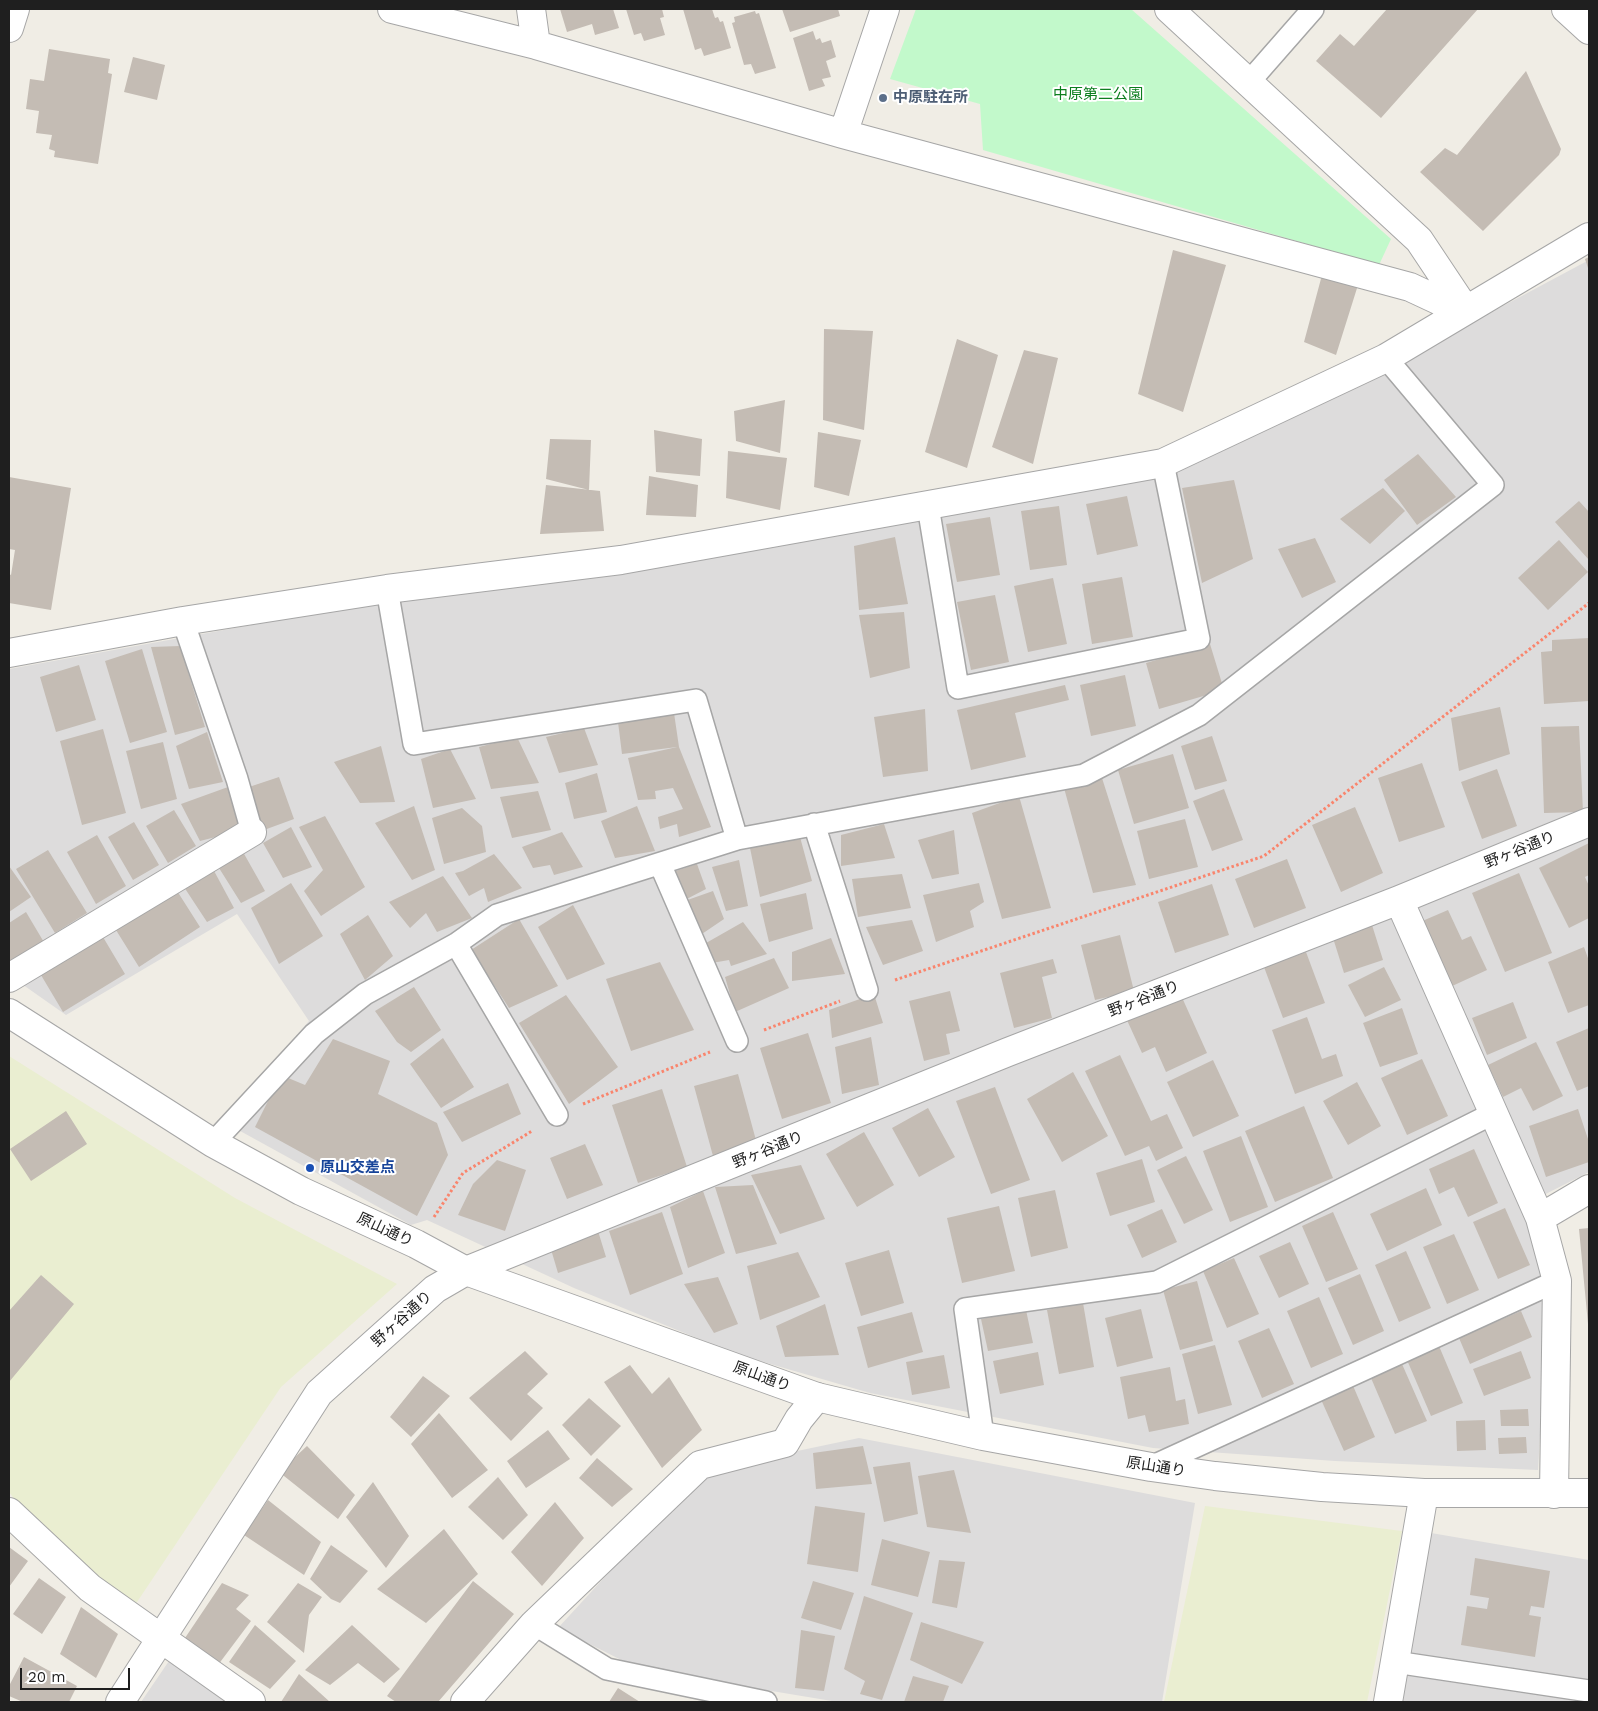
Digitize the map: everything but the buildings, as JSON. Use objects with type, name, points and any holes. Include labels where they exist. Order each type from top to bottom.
[{"type":"street","points":[[9,28],[15,9]]},
{"type":"street","points":[[392,9],[536,45],[843,134],[1410,288],[1440,302],[1465,309]]},
{"type":"street","points":[[531,9],[536,45]]},
{"type":"street","points":[[843,134],[885,9]]},
{"type":"street","points":[[1168,9],[1419,240],[1465,309]]},
{"type":"street","points":[[1566,9],[1589,30]]},
{"type":"street","points":[[9,653],[183,621],[387,588],[621,560],[1162,464],[1386,358],[1465,309],[1589,237]]},
{"type":"street","name":"野ヶ谷通り","points":[[120,1702],[163,1639],[319,1393],[435,1289],[466,1271],[1008,1052],[1399,900],[1589,822]]},
{"type":"street","points":[[9,978],[252,832]]},
{"type":"street","points":[[1399,900],[1492,1114],[1540,1218],[1556,1281],[1554,1494]]},
{"type":"street","name":"原山通り","points":[[9,1013],[213,1143],[301,1191],[416,1244],[466,1271],[817,1397],[983,1436],[1151,1467],[1322,1487],[1424,1493],[1589,1493]]},
{"type":"street","points":[[1540,1218],[1589,1189]]},
{"type":"street","points":[[465,1702],[534,1624],[700,1465],[785,1443],[799,1419],[817,1397]]},
{"type":"street","points":[[1388,1702],[1424,1493]]},
{"type":"street","points":[[9,1512],[90,1588],[251,1702]]},
{"type":"lane","points":[[1249,82],[1313,9]]},
{"type":"lane","points":[[213,1143],[314,1034],[365,994],[456,944],[497,915],[737,839],[1084,775],[1199,715],[1493,485],[1386,358]]},
{"type":"lane","points":[[928,506],[958,688],[1198,639],[1162,464]]},
{"type":"lane","points":[[387,588],[414,744],[696,700],[737,839]]},
{"type":"lane","points":[[183,621],[237,779],[252,832]]},
{"type":"lane","points":[[814,824],[867,990]]},
{"type":"lane","points":[[660,864],[737,1041]]},
{"type":"lane","points":[[456,944],[557,1115]]},
{"type":"lane","points":[[983,1436],[965,1309],[1157,1282],[1492,1114]]},
{"type":"lane","points":[[1151,1467],[1556,1281]]},
{"type":"lane","points":[[534,1624],[607,1669],[766,1702]]},
{"type":"lane","points":[[1395,1662],[1589,1690]]},
{"type":"path","points":[[416,1244],[463,1173],[557,1115],[867,990],[1264,856],[1589,603]]},
{"type":"shaded area","points":[[1589,260],[1589,1172],[1522,1206],[1548,1297],[1538,1470],[1335,1461],[1153,1448],[870,1393],[736,1354],[574,1288],[427,1220],[411,1225],[222,1121],[309,1021],[237,914],[66,1015],[9,975],[9,669],[400,598],[1183,468],[1372,376]]},
{"type":"shaded area","points":[[859,1438],[1195,1503],[1162,1702],[838,1702],[639,1669],[558,1628],[702,1471]]},
{"type":"shaded area","points":[[1431,1533],[1589,1560],[1589,1702],[1394,1702]]},
{"type":"shaded area","points":[[171,1658],[238,1702],[141,1702]]},
{"type":"green space","name":"中原第二公園","points":[[916,9],[1131,9],[1391,239],[1379,265],[983,150],[980,104],[890,79]]},
{"type":"green space","points":[[9,1056],[235,1198],[397,1284],[281,1387],[135,1605],[94,1578],[35,1526],[9,1492]]},
{"type":"green space","points":[[1205,1506],[1402,1531],[1367,1702],[1164,1702]]},
{"type":"place","name":"中原駐在所","points":[[883,98]]},
{"type":"place","name":"原山交差点","points":[[310,1168]]}]
